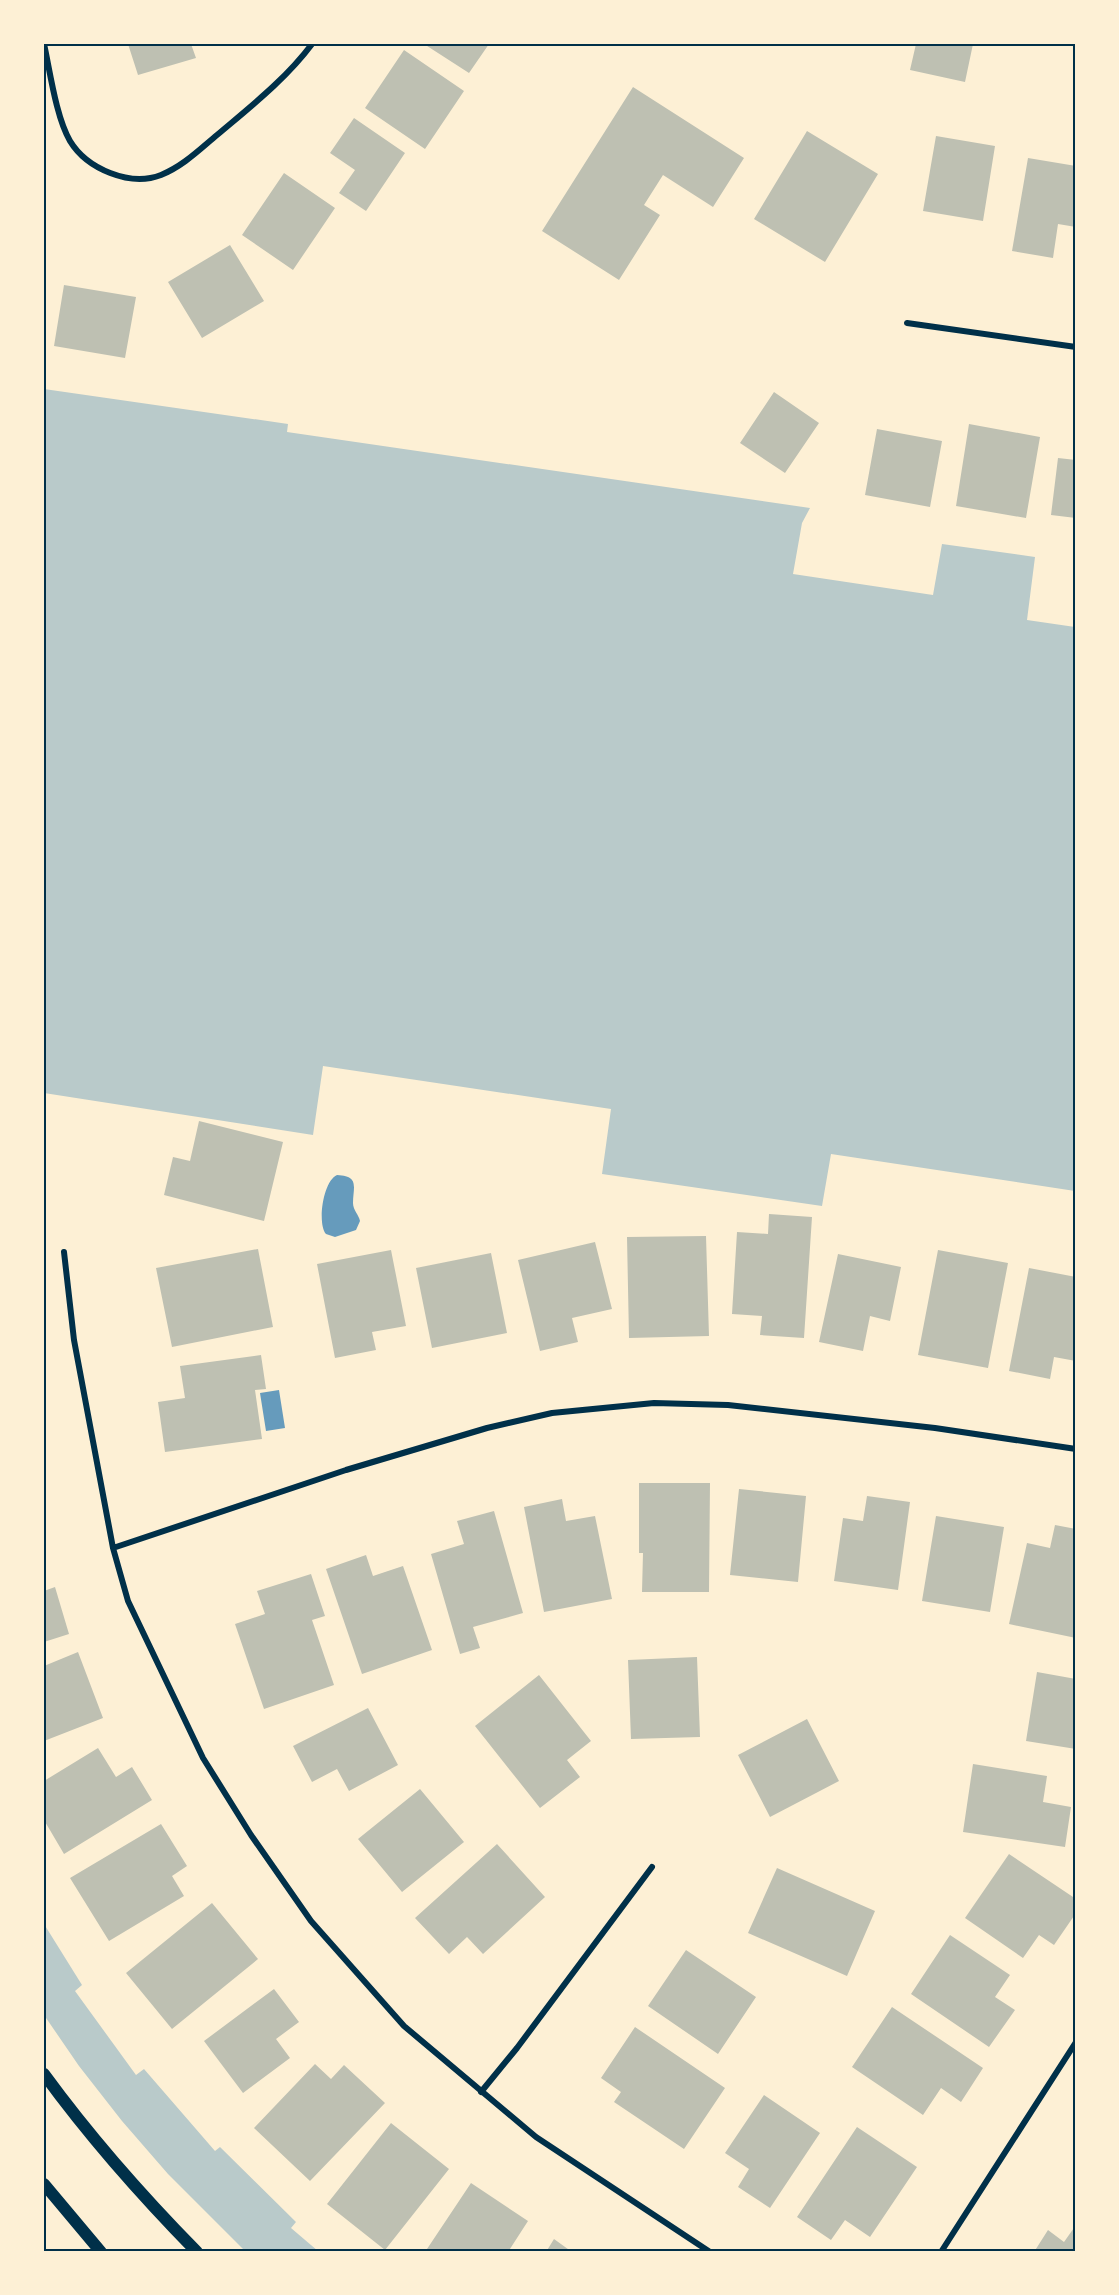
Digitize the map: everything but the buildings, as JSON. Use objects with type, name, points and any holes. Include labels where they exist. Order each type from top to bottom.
[{"type":"main road","points":[[44,2074],[80,2122],[160,2214],[197,2252]]},
{"type":"main road","points":[[44,2184],[101,2252]]},
{"type":"street","points":[[44,44],[61,117],[70,141],[85,158],[109,173],[137,179],[160,176],[183,163],[255,103],[312,44]]},
{"type":"street","points":[[907,323],[1076,347]]},
{"type":"street","points":[[64,1252],[74,1340],[113,1548],[128,1601],[203,1758],[251,1835],[311,1921],[404,2026],[537,2137],[710,2252]]},
{"type":"street","points":[[113,1548],[346,1470],[487,1428],[552,1413],[654,1403],[728,1405],[935,1428],[1076,1449]]},
{"type":"street","points":[[481,2092],[517,2048],[652,1868]]},
{"type":"street","points":[[941,2252],[1076,2042]]},
{"type":"shaded area","points":[[44,389],[288,424],[287,432],[810,508],[802,523],[793,574],[933,595],[942,544],[1035,557],[1027,620],[1075,627],[1075,1191],[831,1154],[822,1206],[602,1174],[611,1109],[323,1066],[313,1135],[44,1093]]},
{"type":"shaded area","points":[[44,1924],[82,1985],[75,1991],[136,2075],[144,2069],[215,2151],[220,2147],[296,2222],[291,2228],[318,2251],[245,2251],[168,2174],[122,2121],[79,2066],[44,2015]]},
{"type":"water","points":[[337,1175],[349,1178],[354,1183],[353,1206],[360,1221],[356,1230],[335,1237],[326,1234],[323,1229],[322,1213],[328,1185]]},
{"type":"water","points":[[279,1390],[285,1428],[266,1431],[260,1393]]}]
